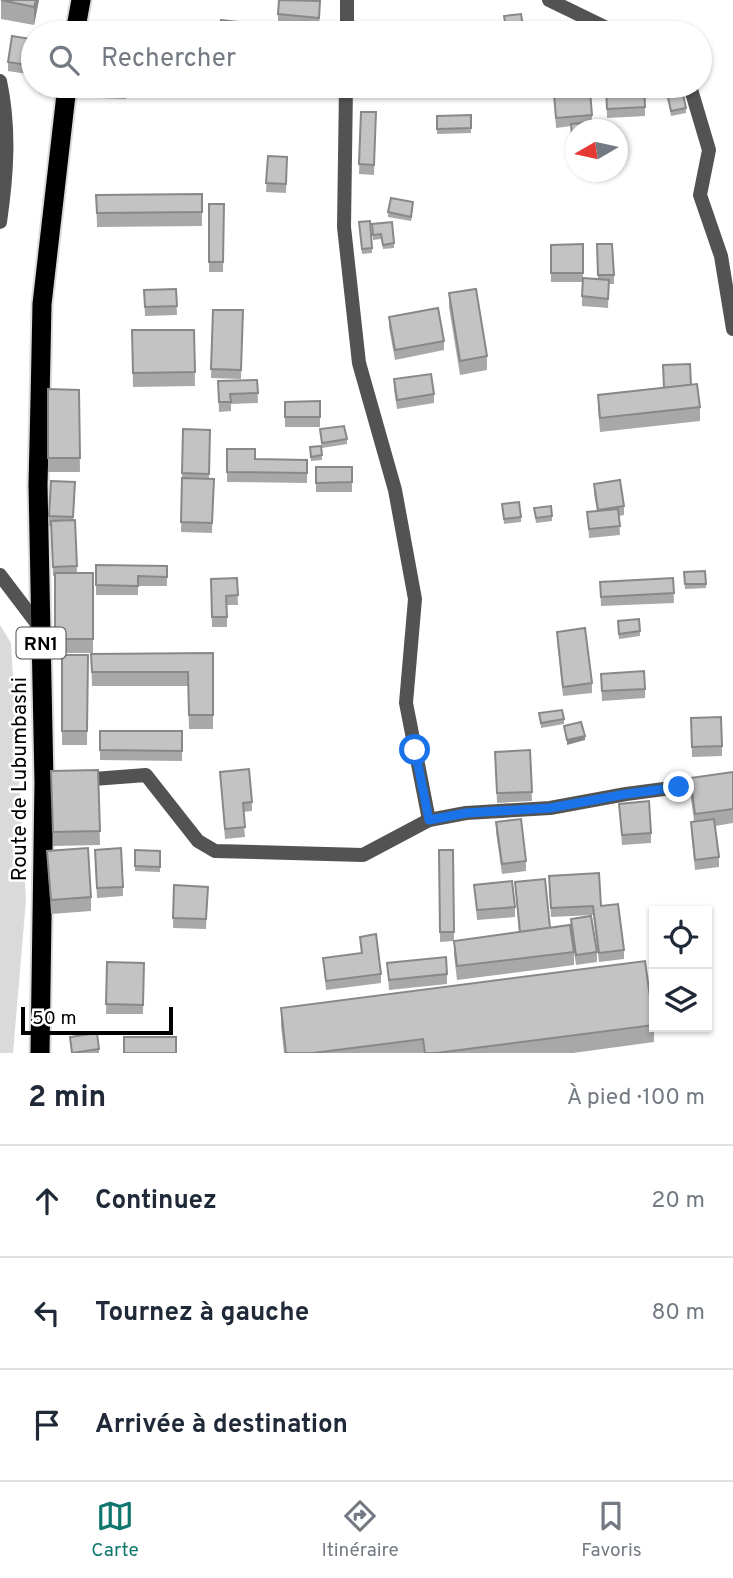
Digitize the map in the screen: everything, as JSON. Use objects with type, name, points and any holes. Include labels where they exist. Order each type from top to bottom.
[{"type":"highway","points":[[77,21],[81,0]]},
{"type":"highway","name":"Route de Lubumbashi","points":[[40,1053],[57,781],[41,629],[38,485],[42,304],[66,98]]},
{"type":"street","points":[[347,0],[347,21]]},
{"type":"street","points":[[549,0],[592,21]]},
{"type":"street","points":[[0,81],[8,144],[0,222]]},
{"type":"street","points":[[346,98],[344,228],[359,363],[395,490],[415,598],[406,704],[429,820]]},
{"type":"street","points":[[694,98],[709,150],[699,195],[721,256],[733,329]]},
{"type":"street","points":[[0,575],[41,629]]},
{"type":"street","points":[[57,781],[146,775],[198,841],[215,852],[363,855],[429,820],[466,813],[550,808],[626,794],[733,780]]},
{"type":"shaded area","points":[[0,625],[11,643],[26,900],[13,1053],[0,1053]]},
{"type":"building","points":[[1,0],[36,0],[34,7]]},
{"type":"building","points":[[279,0],[320,1],[319,18],[278,14]]},
{"type":"building","points":[[521,14],[522,21],[505,21],[504,16]]},
{"type":"building","points":[[12,36],[21,37],[21,64],[8,62]]},
{"type":"building","points":[[554,98],[591,98],[592,115],[556,118]]},
{"type":"building","points":[[607,98],[645,98],[645,107],[607,109]]},
{"type":"building","points":[[668,98],[684,98],[686,108],[671,111]]},
{"type":"building","points":[[361,112],[376,112],[374,165],[359,164]]},
{"type":"building","points":[[471,115],[471,128],[437,129],[437,116]]},
{"type":"building","points":[[268,156],[287,157],[286,184],[266,183]]},
{"type":"building","points":[[202,194],[202,212],[97,213],[96,195]]},
{"type":"building","points":[[391,198],[413,202],[411,217],[388,212]]},
{"type":"building","points":[[209,204],[224,204],[223,262],[209,262]]},
{"type":"building","points":[[370,221],[372,248],[362,249],[359,222]]},
{"type":"building","points":[[392,222],[394,243],[383,245],[381,234],[373,235],[372,224]]},
{"type":"building","points":[[583,244],[583,273],[551,273],[551,245]]},
{"type":"building","points":[[597,244],[612,244],[614,275],[598,275]]},
{"type":"building","points":[[583,278],[609,280],[608,299],[582,296]]},
{"type":"building","points":[[176,289],[177,306],[145,307],[144,290]]},
{"type":"building","points":[[476,289],[487,356],[460,361],[449,293]]},
{"type":"building","points":[[438,308],[444,341],[395,350],[389,317]]},
{"type":"building","points":[[213,310],[243,310],[241,370],[211,369]]},
{"type":"building","points":[[132,330],[194,330],[195,372],[133,373]]},
{"type":"building","points":[[690,364],[691,385],[664,388],[663,365]]},
{"type":"building","points":[[431,374],[434,394],[397,400],[394,379]]},
{"type":"building","points":[[257,380],[258,393],[230,394],[231,402],[219,402],[218,381]]},
{"type":"building","points":[[697,384],[700,407],[600,418],[598,395]]},
{"type":"building","points":[[48,389],[79,390],[80,458],[48,458]]},
{"type":"building","points":[[320,401],[320,417],[285,417],[285,402]]},
{"type":"building","points":[[344,426],[347,439],[322,443],[320,429]]},
{"type":"building","points":[[183,429],[210,430],[209,474],[182,473]]},
{"type":"building","points":[[321,446],[322,455],[311,457],[310,447]]},
{"type":"building","points":[[227,449],[255,449],[255,459],[307,460],[307,473],[227,472]]},
{"type":"building","points":[[316,467],[352,467],[352,482],[316,483]]},
{"type":"building","points":[[182,478],[214,479],[212,523],[181,522]]},
{"type":"building","points":[[620,480],[624,506],[598,510],[594,484]]},
{"type":"building","points":[[51,481],[75,482],[73,517],[49,516]]},
{"type":"building","points":[[519,502],[521,517],[504,519],[502,504]]},
{"type":"building","points":[[551,506],[552,516],[536,518],[534,508]]},
{"type":"building","points":[[618,509],[620,526],[589,529],[587,512]]},
{"type":"building","points":[[75,520],[77,566],[53,567],[51,521]]},
{"type":"building","points":[[96,565],[167,566],[167,577],[138,576],[138,586],[96,585]]},
{"type":"building","points":[[705,571],[706,584],[685,584],[684,572]]},
{"type":"building","points":[[55,573],[93,573],[93,639],[55,639]]},
{"type":"building","points":[[237,578],[238,595],[226,596],[227,617],[212,617],[211,579]]},
{"type":"building","points":[[673,578],[674,593],[601,597],[600,582]]},
{"type":"building","points":[[639,619],[640,631],[619,634],[618,621]]},
{"type":"building","points":[[585,628],[592,683],[563,687],[557,632]]},
{"type":"building","points":[[213,653],[213,715],[189,715],[188,672],[92,672],[91,654]]},
{"type":"building","points":[[62,655],[88,655],[87,731],[62,731]]},
{"type":"building","points":[[644,671],[645,689],[602,691],[601,674]]},
{"type":"building","points":[[562,710],[564,719],[541,723],[539,713]]},
{"type":"building","points":[[721,717],[722,746],[692,747],[691,718]]},
{"type":"building","points":[[581,722],[585,736],[567,740],[564,726]]},
{"type":"building","points":[[100,731],[182,731],[182,751],[100,750]]},
{"type":"building","points":[[530,750],[532,792],[497,793],[495,752]]},
{"type":"building","points":[[249,769],[252,802],[243,803],[245,827],[225,829],[220,772]]},
{"type":"building","points":[[98,770],[100,831],[53,832],[51,771]]},
{"type":"building","points":[[733,772],[733,809],[695,814],[690,778]]},
{"type":"building","points":[[649,801],[651,833],[622,835],[619,804]]},
{"type":"building","points":[[521,819],[526,861],[502,864],[496,822]]},
{"type":"building","points":[[714,819],[719,857],[695,860],[691,822]]},
{"type":"building","points":[[88,848],[91,897],[51,900],[47,851]]},
{"type":"building","points":[[121,848],[123,887],[97,888],[95,850]]},
{"type":"building","points":[[135,850],[160,851],[160,867],[135,866]]},
{"type":"building","points":[[439,850],[453,850],[454,932],[440,932]]},
{"type":"building","points":[[599,873],[601,906],[618,904],[624,950],[599,953],[593,906],[551,908],[549,876]]},
{"type":"building","points":[[545,879],[550,928],[520,932],[515,882]]},
{"type":"building","points":[[512,881],[515,907],[477,910],[474,885]]},
{"type":"building","points":[[174,885],[208,887],[206,919],[173,918]]},
{"type":"building","points":[[591,916],[597,952],[576,955],[571,919]]},
{"type":"building","points":[[570,925],[574,952],[457,966],[454,941]]},
{"type":"building","points":[[376,934],[381,974],[326,981],[323,958],[362,953],[360,937]]},
{"type":"building","points":[[446,957],[447,974],[389,980],[387,963]]},
{"type":"building","points":[[645,961],[649,989],[649,1026],[436,1053],[425,1053],[423,1039],[313,1053],[286,1053],[281,1008]]},
{"type":"building","points":[[107,962],[144,963],[143,1005],[106,1004]]},
{"type":"building","points":[[97,1033],[99,1049],[72,1053],[70,1037]]},
{"type":"building","points":[[124,1037],[176,1037],[176,1053],[124,1053]]},
{"type":"route","points":[[415,750],[429,820],[466,813],[550,808],[679,787]]}]
